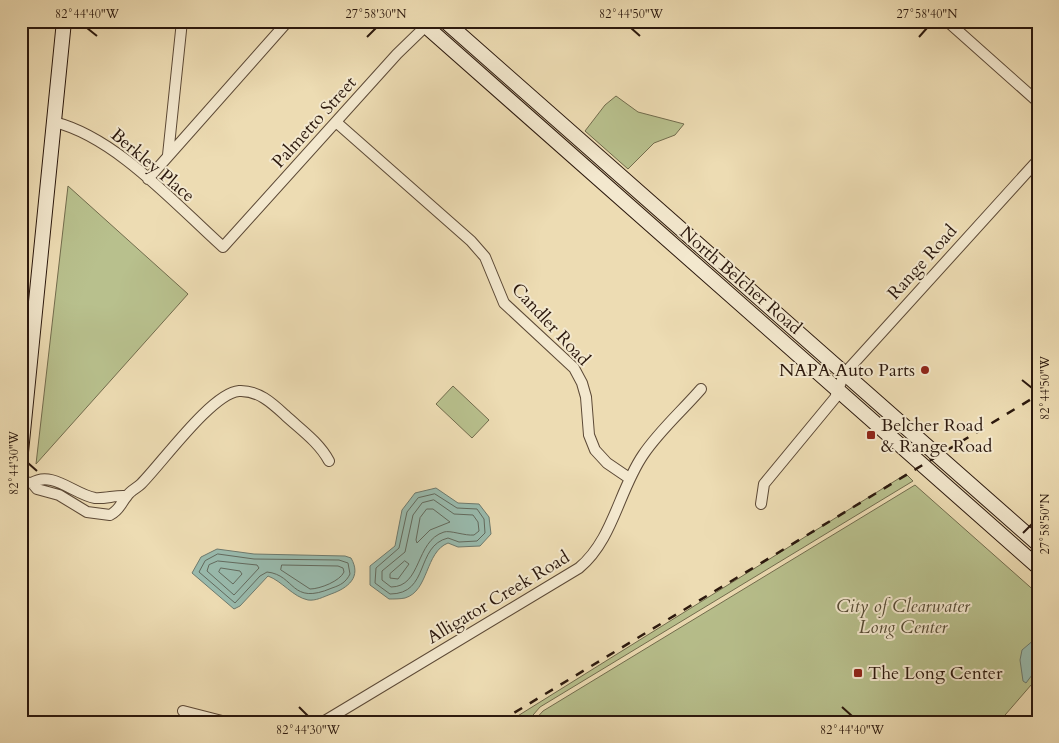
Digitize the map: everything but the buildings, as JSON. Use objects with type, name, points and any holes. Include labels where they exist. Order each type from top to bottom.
[{"type":"main road","points":[[22,445],[64,21]]},
{"type":"main road","name":"North Belcher Road","points":[[445,21],[1038,544]]},
{"type":"main road","name":"North Belcher Road","points":[[425,23],[836,390],[1038,567]]},
{"type":"street","points":[[168,155],[182,21]]},
{"type":"street","points":[[148,179],[288,21]]},
{"type":"street","points":[[947,21],[1038,102]]},
{"type":"street","name":"Palmetto Street","points":[[223,246],[425,23]]},
{"type":"street","name":"Berkley Place","points":[[54,122],[80,130],[93,137],[148,179],[223,246]]},
{"type":"street","name":"Candler Road","points":[[336,122],[471,241],[485,257],[504,303],[574,368],[582,382],[586,397],[589,435],[595,450],[607,463],[630,478]]},
{"type":"street","name":"Range Road","points":[[761,504],[764,484],[835,398],[836,390],[844,374],[1038,160]]},
{"type":"street","name":"Alligator Creek Road","points":[[323,722],[579,568],[590,559],[598,548],[630,478],[643,455],[701,389]]},
{"type":"street","points":[[27,483],[37,489],[59,495],[93,514],[110,515],[120,508],[126,496],[140,485],[209,408],[224,396],[238,391],[255,393],[270,401],[322,450],[328,462]]},
{"type":"street","points":[[27,483],[38,479],[53,481],[96,498],[115,494],[126,496]]},
{"type":"street","points":[[93,514],[96,498]]},
{"type":"street","points":[[183,711],[226,722]]},
{"type":"green space","points":[[616,96],[638,112],[684,124],[675,135],[654,143],[628,169],[585,131],[605,105]]},
{"type":"green space","points":[[68,186],[188,294],[36,464]]},
{"type":"green space","points":[[453,386],[489,420],[472,438],[436,404]]},
{"type":"green space","points":[[906,474],[913,481],[540,707],[527,722],[508,722]]},
{"type":"green space","name":"City of Clearwater Long Center","points":[[915,485],[1038,594],[1038,677],[999,722],[533,722],[543,711]]},
{"type":"water","points":[[436,488],[458,503],[479,504],[489,517],[491,534],[480,546],[458,547],[448,543],[435,554],[419,588],[413,594],[405,598],[389,599],[370,585],[370,566],[395,546],[402,510],[415,493]]},
{"type":"water","points":[[217,549],[254,554],[345,556],[351,558],[355,571],[352,581],[343,589],[311,600],[297,596],[278,581],[268,576],[240,606],[234,609],[192,573],[201,557]]},
{"type":"water","points":[[1038,634],[1038,667],[1026,683],[1023,681],[1020,660],[1022,650]]},
{"type":"railway","points":[[499,722],[1038,395]]},
{"type":"place","name":"NAPA Auto Parts","points":[[925,370]]},
{"type":"place","name":"Belcher Road & Range Road","points":[[871,435]]},
{"type":"place","name":"The Long Center","points":[[858,673]]}]
